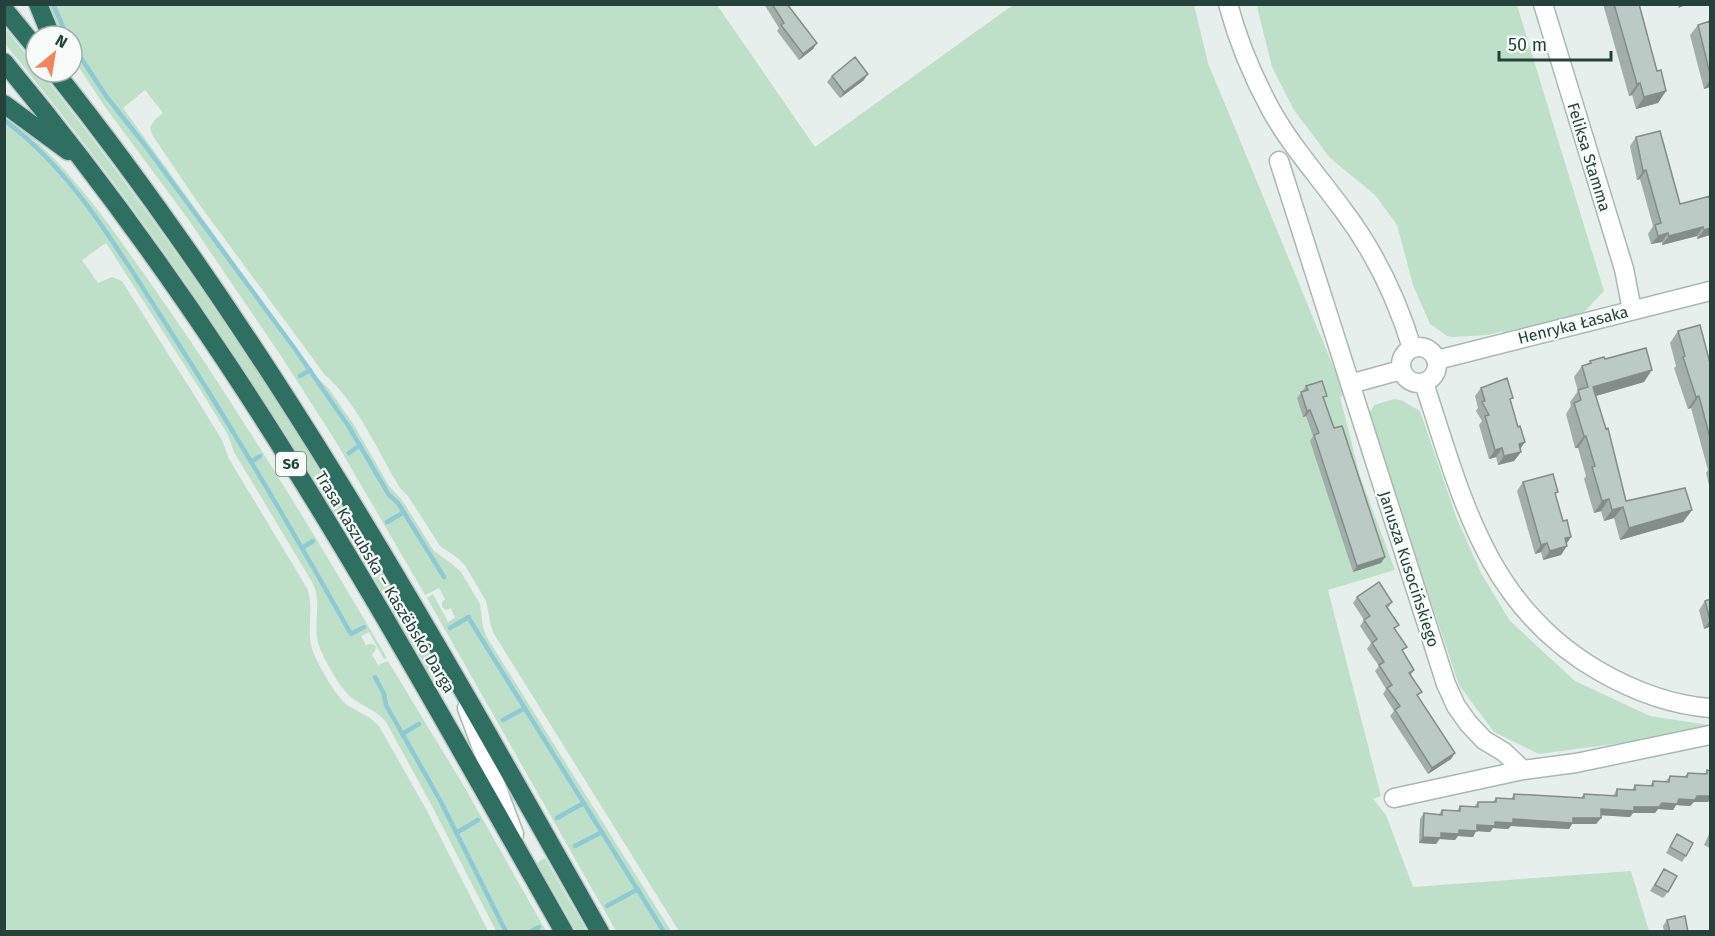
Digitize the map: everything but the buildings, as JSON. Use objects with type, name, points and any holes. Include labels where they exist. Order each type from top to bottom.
[{"type":"highway","points":[[38,4],[46,24]]},
{"type":"highway","points":[[4,9],[24,33]]},
{"type":"highway","name":"Trasa Kaszubska – Kaszëbskô Darga","points":[[4,62],[84,162],[149,249],[227,363],[314,500],[428,693],[564,932]]},
{"type":"highway","name":"Trasa Kaszubska – Kaszëbskô Darga","points":[[64,84],[174,231],[253,345],[342,485],[455,677],[600,932]]},
{"type":"highway","points":[[72,84],[81,105]]},
{"type":"highway","points":[[4,104],[84,162]]},
{"type":"street","points":[[1228,4],[1250,66],[1272,111],[1300,154],[1344,210],[1374,256],[1412,348]]},
{"type":"street","name":"Feliksa Stamma","points":[[1543,4],[1624,269],[1632,310]]},
{"type":"street","name":"Janusza Kusocińskiego","points":[[1279,161],[1446,684],[1456,706],[1468,723],[1484,740],[1504,752],[1523,770]]},
{"type":"street","name":"Henryka Łasaka","points":[[1437,360],[1710,291]]},
{"type":"street","points":[[1412,348],[1425,348],[1437,360],[1436,373],[1424,383],[1412,383],[1407,380],[1401,370],[1404,354],[1412,348]]},
{"type":"street","points":[[1350,384],[1401,370]]},
{"type":"street","points":[[1424,383],[1479,540],[1513,597],[1534,621],[1563,647],[1611,678],[1640,691],[1710,708]]},
{"type":"street","points":[[455,677],[526,866]]},
{"type":"street","points":[[428,693],[554,851]]},
{"type":"street","points":[[1394,798],[1523,770],[1576,763],[1710,735]]},
{"type":"green space","points":[[1260,4],[1517,5],[1604,291],[1578,318],[1505,335],[1503,331],[1488,335],[1453,337],[1447,336],[1430,324],[1413,285],[1397,225],[1375,195],[1330,158],[1294,110],[1272,67],[1257,7]]},
{"type":"green space","points":[[49,5],[717,5],[815,147],[1013,5],[1194,5],[1208,63],[1345,395],[1340,397],[1360,476],[1395,570],[1328,590],[1381,796],[1373,799],[1386,815],[1413,887],[1631,871],[1649,931],[679,931],[494,634],[486,601],[466,567],[459,559],[440,546],[408,496],[400,488],[357,413],[337,386],[325,375],[196,200],[153,136],[151,126],[154,120],[163,113],[145,90],[123,108],[317,377],[329,389],[354,425],[389,486],[402,500],[434,551],[461,572],[480,604],[486,636],[671,931],[616,931],[427,598],[433,594],[448,622],[455,618],[451,608],[446,610],[442,607],[445,599],[439,588],[425,595],[333,437],[281,356],[188,219],[84,75],[84,24],[56,24]]},
{"type":"green space","points":[[4,27],[24,51],[24,68],[5,44]]},
{"type":"green space","points":[[37,84],[50,84],[191,274],[319,469],[446,683],[438,688],[339,520],[235,356],[124,197]]},
{"type":"green space","points":[[5,116],[49,154],[88,197],[217,381],[304,518],[387,658],[384,659],[369,632],[361,636],[366,645],[376,646],[372,654],[378,665],[388,661],[465,788],[546,931],[496,931],[386,722],[348,694],[329,666],[317,638],[317,597],[312,582],[234,452],[228,435],[106,243],[82,260],[98,283],[112,277],[122,281],[222,440],[229,459],[307,588],[310,602],[311,645],[321,668],[342,701],[372,719],[379,726],[426,809],[488,931],[5,931]]},
{"type":"green space","points":[[1394,399],[1403,401],[1420,411],[1457,519],[1481,573],[1510,621],[1575,681],[1650,716],[1709,725],[1697,733],[1539,754],[1494,732],[1459,685],[1367,412],[1371,411],[1374,405]]},
{"type":"green space","points":[[545,858],[587,931],[576,931],[537,863]]},
{"type":"waterway","points":[[53,4],[62,24]]},
{"type":"waterway","points":[[84,62],[106,96],[295,349],[349,427],[389,495],[398,503],[444,577]]},
{"type":"waterway","points":[[4,120],[51,162],[92,212],[211,396],[351,634],[364,627]]},
{"type":"waterway","points":[[300,376],[310,370]]},
{"type":"waterway","points":[[349,453],[360,445]]},
{"type":"waterway","points":[[251,462],[260,456]]},
{"type":"waterway","points":[[387,522],[404,512]]},
{"type":"waterway","points":[[302,548],[313,541]]},
{"type":"waterway","points":[[468,617],[664,932]]},
{"type":"waterway","points":[[450,628],[469,617]]},
{"type":"waterway","points":[[375,677],[384,694],[386,705],[441,802],[506,932]]},
{"type":"waterway","points":[[503,720],[525,708]]},
{"type":"waterway","points":[[402,734],[419,724]]},
{"type":"waterway","points":[[557,818],[584,803]]},
{"type":"waterway","points":[[456,833],[478,820]]},
{"type":"waterway","points":[[575,846],[602,832]]},
{"type":"waterway","points":[[607,906],[638,889]]},
{"type":"waterway","points":[[530,932],[539,927]]}]
